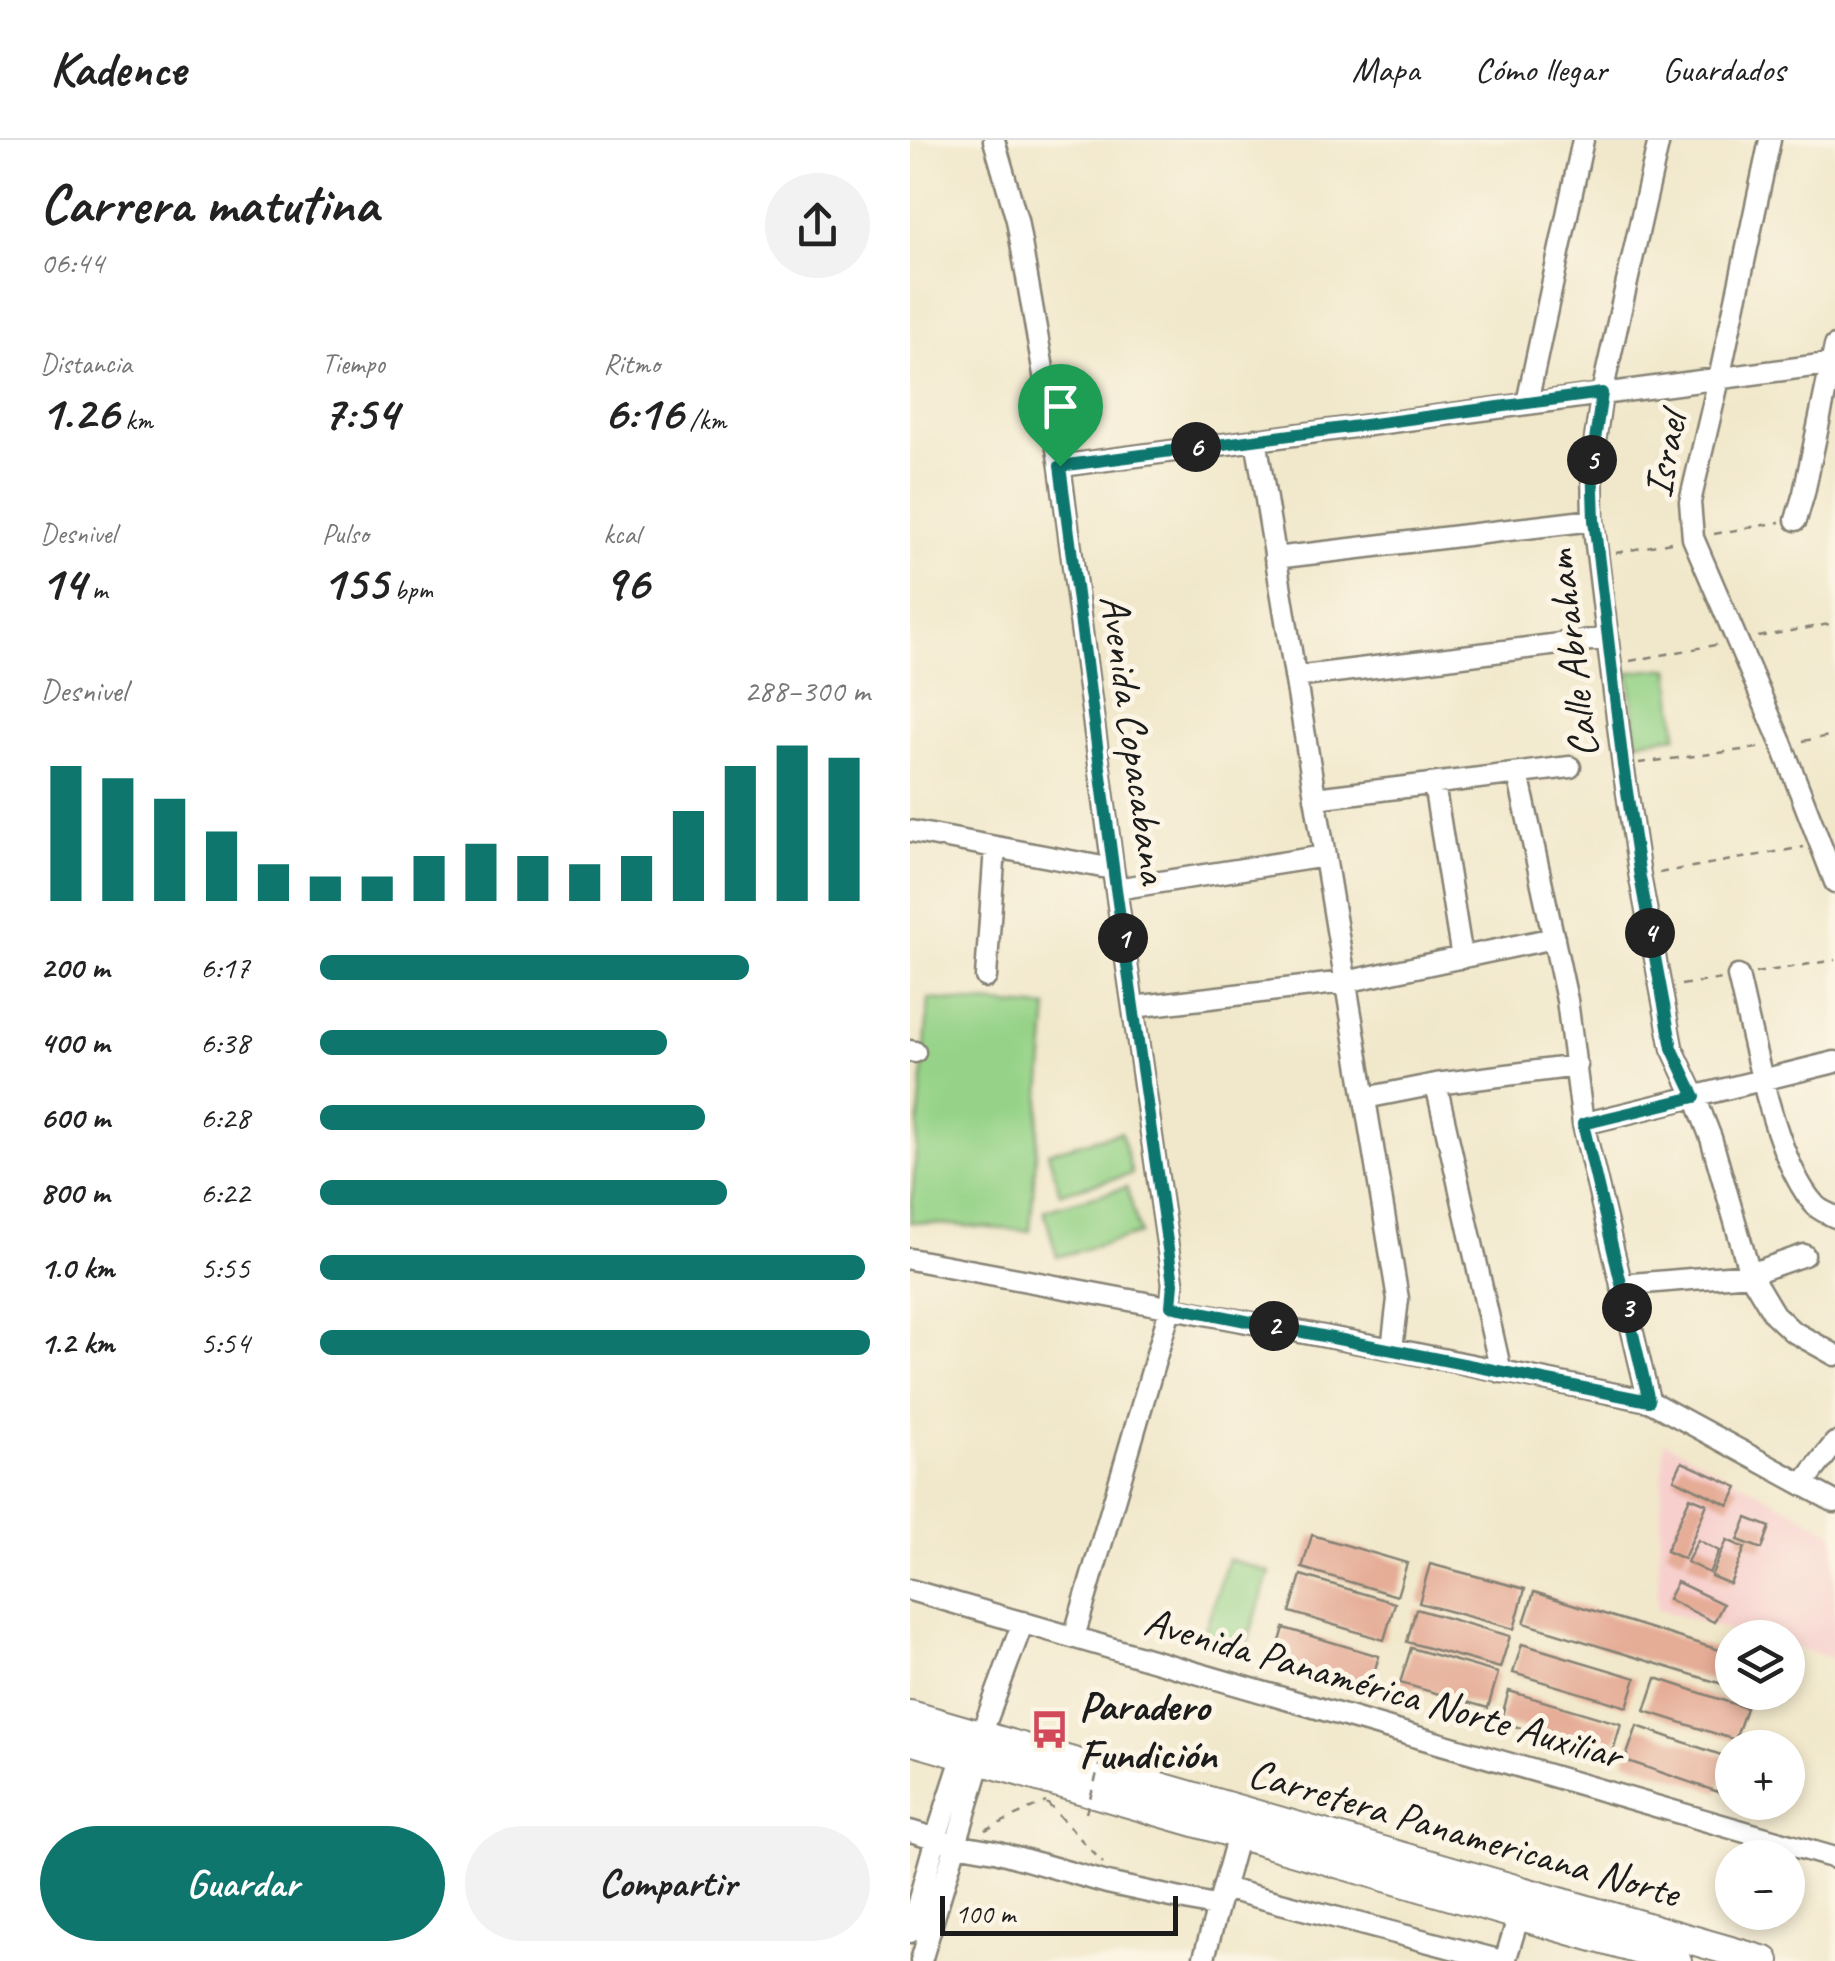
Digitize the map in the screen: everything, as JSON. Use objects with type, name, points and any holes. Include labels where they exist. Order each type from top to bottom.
[{"type":"highway","name":"Carretera Panamericana Norte","points":[[910,1715],[975,1750],[1238,1834],[1677,1961]]},
{"type":"highway","name":"Carretera Panamericana Norte","points":[[910,1740],[975,1750],[1764,1961]]},
{"type":"street","name":"Avenida Copacabana","points":[[994,140],[1017,220],[1060,466],[1173,1283],[1171,1306],[1074,1637]]},
{"type":"street","points":[[1526,403],[1583,140]]},
{"type":"street","name":"Calle Abraham","points":[[1659,140],[1602,393],[1592,460],[1594,520],[1623,765],[1672,1048],[1711,1138],[1750,1274],[1774,1314],[1792,1331],[1835,1355]]},
{"type":"street","name":"Israel","points":[[1770,140],[1690,502],[1690,518],[1693,538],[1782,745],[1835,882]]},
{"type":"street","points":[[1060,466],[1719,379],[1833,357],[1796,520]]},
{"type":"street","points":[[1256,439],[1398,1300],[1392,1349]]},
{"type":"street","points":[[1276,558],[1594,520]]},
{"type":"street","points":[[1295,677],[1607,638]]},
{"type":"street","points":[[1315,798],[1570,768]]},
{"type":"street","points":[[1518,774],[1568,1000],[1583,1124],[1649,1401]]},
{"type":"street","points":[[1434,784],[1462,958]]},
{"type":"street","points":[[910,831],[995,847],[1115,879],[1325,856]]},
{"type":"street","points":[[986,977],[995,847]]},
{"type":"street","points":[[1133,1008],[1346,982],[1554,938]]},
{"type":"street","points":[[1738,976],[1777,1127],[1795,1174],[1818,1208],[1835,1217]]},
{"type":"street","points":[[1583,1124],[1835,1064]]},
{"type":"street","points":[[1365,1098],[1436,1084],[1577,1066]]},
{"type":"street","points":[[1436,1084],[1501,1372]]},
{"type":"street","points":[[1621,1285],[1750,1274],[1804,1255]]},
{"type":"street","points":[[910,1259],[1171,1306],[1649,1401],[1835,1502]]},
{"type":"street","points":[[1803,1484],[1835,1443]]},
{"type":"street","name":"Avenida Panamérica Norte Auxiliar","points":[[910,1590],[1835,1858]]},
{"type":"street","points":[[921,1961],[975,1750],[1022,1622]]},
{"type":"street","points":[[910,1831],[955,1839],[1107,1882],[1220,1898],[1504,1961],[1519,1915]]},
{"type":"street","points":[[1202,1961],[1238,1834]]},
{"type":"street","points":[[910,1932],[955,1839]]},
{"type":"path","points":[[1623,765],[1835,735]]},
{"type":"path","points":[[1640,877],[1819,844]]},
{"type":"path","points":[[1086,1812],[1104,1748]]},
{"type":"path","points":[[1046,1802],[1109,1870]]},
{"type":"path","points":[[955,1839],[1046,1802],[1061,1806]]},
{"type":"shaded area","points":[[1664,1441],[1835,1533],[1835,1659],[1805,1651],[1805,1620],[1715,1620],[1715,1626],[1657,1609]]},
{"type":"green space","points":[[1670,668],[1677,736],[1636,741],[1629,672]]},
{"type":"green space","points":[[929,999],[1048,1008],[1030,1231],[910,1222]]},
{"type":"green space","points":[[1121,1132],[1132,1174],[1060,1193],[1048,1152]]},
{"type":"green space","points":[[1127,1187],[1140,1234],[1057,1257],[1044,1210]]},
{"type":"green space","points":[[1228,1559],[1270,1572],[1243,1655],[1201,1642]]},
{"type":"building","points":[[1682,1462],[1738,1487],[1729,1505],[1674,1479]]},
{"type":"building","points":[[1690,1497],[1707,1504],[1684,1559],[1666,1551]]},
{"type":"building","points":[[1747,1518],[1770,1527],[1762,1549],[1738,1540]]},
{"type":"building","points":[[1312,1535],[1407,1563],[1397,1596],[1302,1568]]},
{"type":"building","points":[[1698,1540],[1719,1551],[1709,1573],[1687,1562]]},
{"type":"building","points":[[1727,1540],[1745,1548],[1730,1584],[1711,1576]]},
{"type":"building","points":[[1430,1564],[1525,1589],[1514,1629],[1419,1603]]},
{"type":"building","points":[[1301,1575],[1395,1603],[1384,1640],[1290,1612]]},
{"type":"building","points":[[1677,1582],[1723,1604],[1714,1622],[1668,1599]]},
{"type":"building","points":[[1534,1592],[1715,1649],[1715,1682],[1524,1623]]},
{"type":"building","points":[[1416,1609],[1510,1636],[1500,1668],[1407,1642]]},
{"type":"building","points":[[1284,1628],[1379,1656],[1369,1689],[1274,1662]]},
{"type":"building","points":[[1522,1644],[1636,1678],[1627,1707],[1513,1673]]},
{"type":"building","points":[[1411,1648],[1498,1673],[1488,1708],[1400,1683]]},
{"type":"building","points":[[1656,1678],[1715,1698],[1715,1710],[1745,1710],[1738,1730],[1715,1730],[1715,1734],[1645,1711]]},
{"type":"building","points":[[1509,1691],[1621,1724],[1612,1754],[1500,1722]]},
{"type":"building","points":[[1637,1726],[1715,1753],[1715,1791],[1625,1760]]},
{"type":"place","name":"Paradero Fundición","points":[[1049,1730]]},
{"type":"route","points":[[1602,393],[1592,460],[1594,520],[1623,765],[1672,1048],[1695,1097],[1583,1124],[1649,1401],[1171,1306],[1173,1283],[1060,466],[1602,393]]}]
